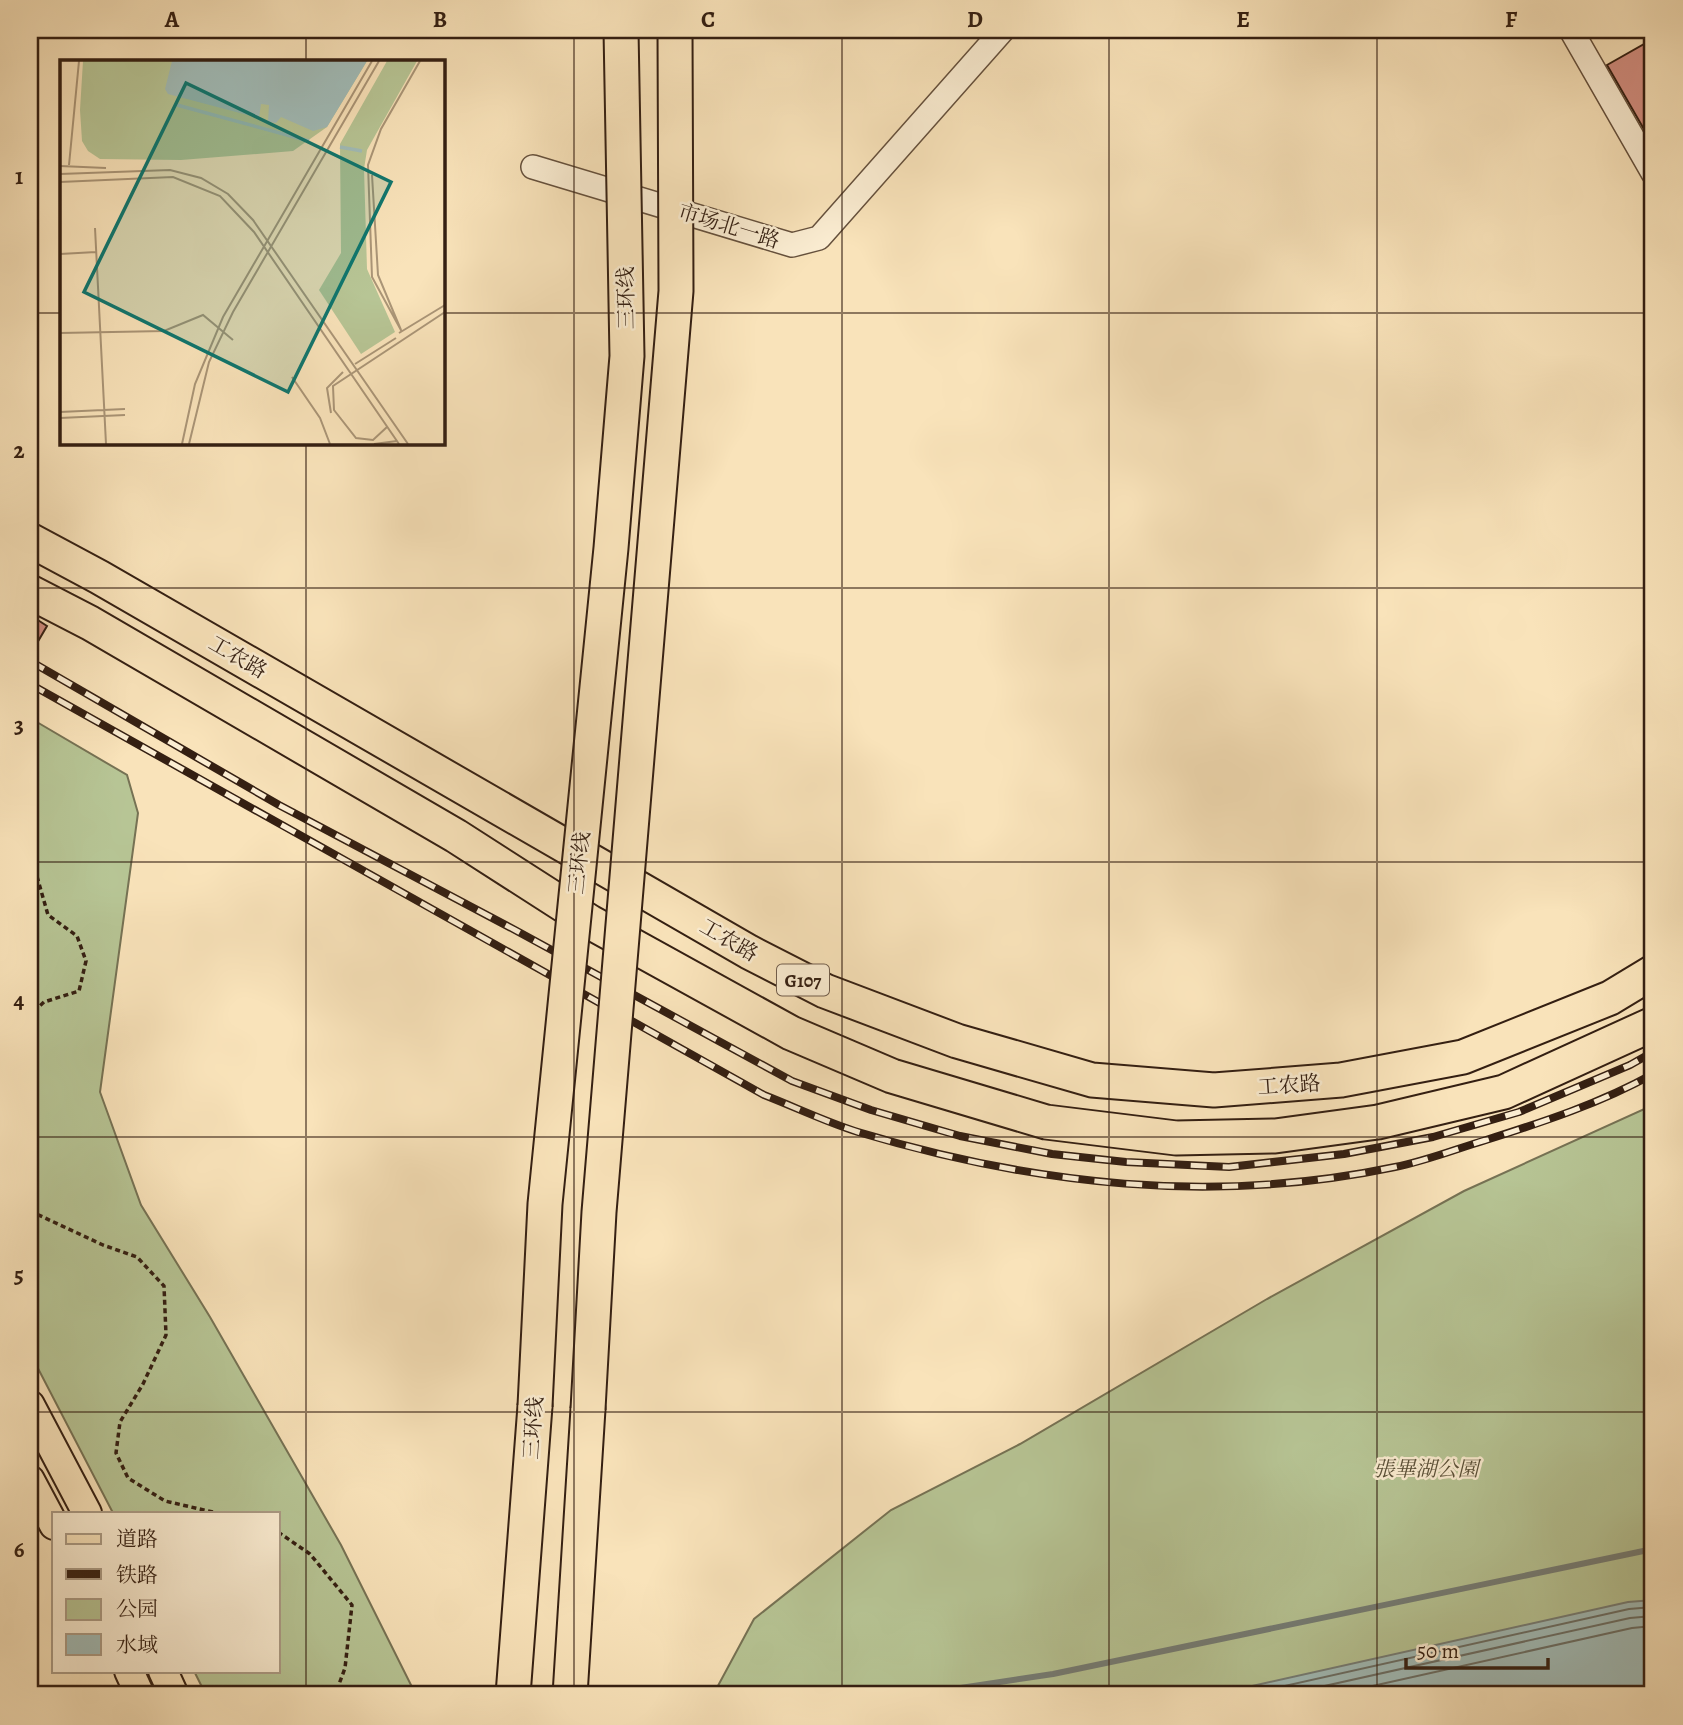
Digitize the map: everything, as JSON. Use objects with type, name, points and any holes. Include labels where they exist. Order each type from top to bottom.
[{"type":"highway","name":"三环线","points":[[513,1695],[535,1406],[545,1204],[611,548],[627,356],[621,30]]},
{"type":"highway","points":[[570,1695],[599,1212],[676,291],[675,30]]},
{"type":"highway","name":"工农路","points":[[30,540],[99,577],[749,952],[825,991],[957,1041],[1092,1080],[1214,1090],[1341,1080],[1463,1057],[1610,999],[1653,972]]},
{"type":"highway","name":"G107","points":[[30,592],[89,623],[456,836],[590,922],[791,1033],[892,1076],[1046,1122],[1176,1138],[1275,1136],[1378,1122],[1504,1092],[1653,1024]]},
{"type":"main road","points":[[30,1405],[86,1512]]},
{"type":"main road","points":[[30,1480],[52,1521]]},
{"type":"main road","points":[[129,1672],[140,1695]]},
{"type":"main road","points":[[163,1672],[174,1695]]},
{"type":"street","name":"市场北一路","points":[[533,167],[792,245],[819,238],[1003,30]]},
{"type":"street","points":[[1571,30],[1653,173]]},
{"type":"path","points":[[30,852],[48,915],[78,936],[86,961],[79,991],[44,1002],[30,1015]]},
{"type":"path","points":[[30,1211],[103,1245],[137,1257],[163,1286],[166,1335],[144,1384],[120,1422],[116,1453],[128,1478],[165,1501],[213,1512]]},
{"type":"path","points":[[280,1532],[310,1554],[352,1605],[345,1668],[335,1695]]},
{"type":"green space","points":[[30,718],[127,775],[138,813],[100,1092],[141,1205],[210,1317],[341,1545],[416,1695],[206,1695],[194,1672],[280,1672],[280,1512],[112,1512],[30,1353]]},
{"type":"green space","name":"張畢湖公園","points":[[1653,1105],[1653,1695],[713,1695],[754,1619],[891,1510],[1020,1444],[1267,1299],[1464,1191]]},
{"type":"water","points":[[1653,1600],[1653,1695],[1212,1695],[1628,1602]]},
{"type":"building","points":[[1653,39],[1653,145],[1607,65]]},
{"type":"building","points":[[30,615],[47,626],[30,655]]},
{"type":"waterway","points":[[914,1695],[1053,1674],[1653,1549]]},
{"type":"railway","points":[[30,661],[279,805],[792,1081],[871,1110],[960,1136],[1052,1154],[1126,1162],[1229,1167],[1344,1154],[1433,1137],[1519,1112],[1630,1065],[1653,1052]]},
{"type":"railway","points":[[30,684],[764,1095],[846,1128],[924,1150],[991,1165],[1125,1184],[1192,1187],[1327,1179],[1395,1167],[1441,1155],[1571,1111],[1653,1074]]}]
